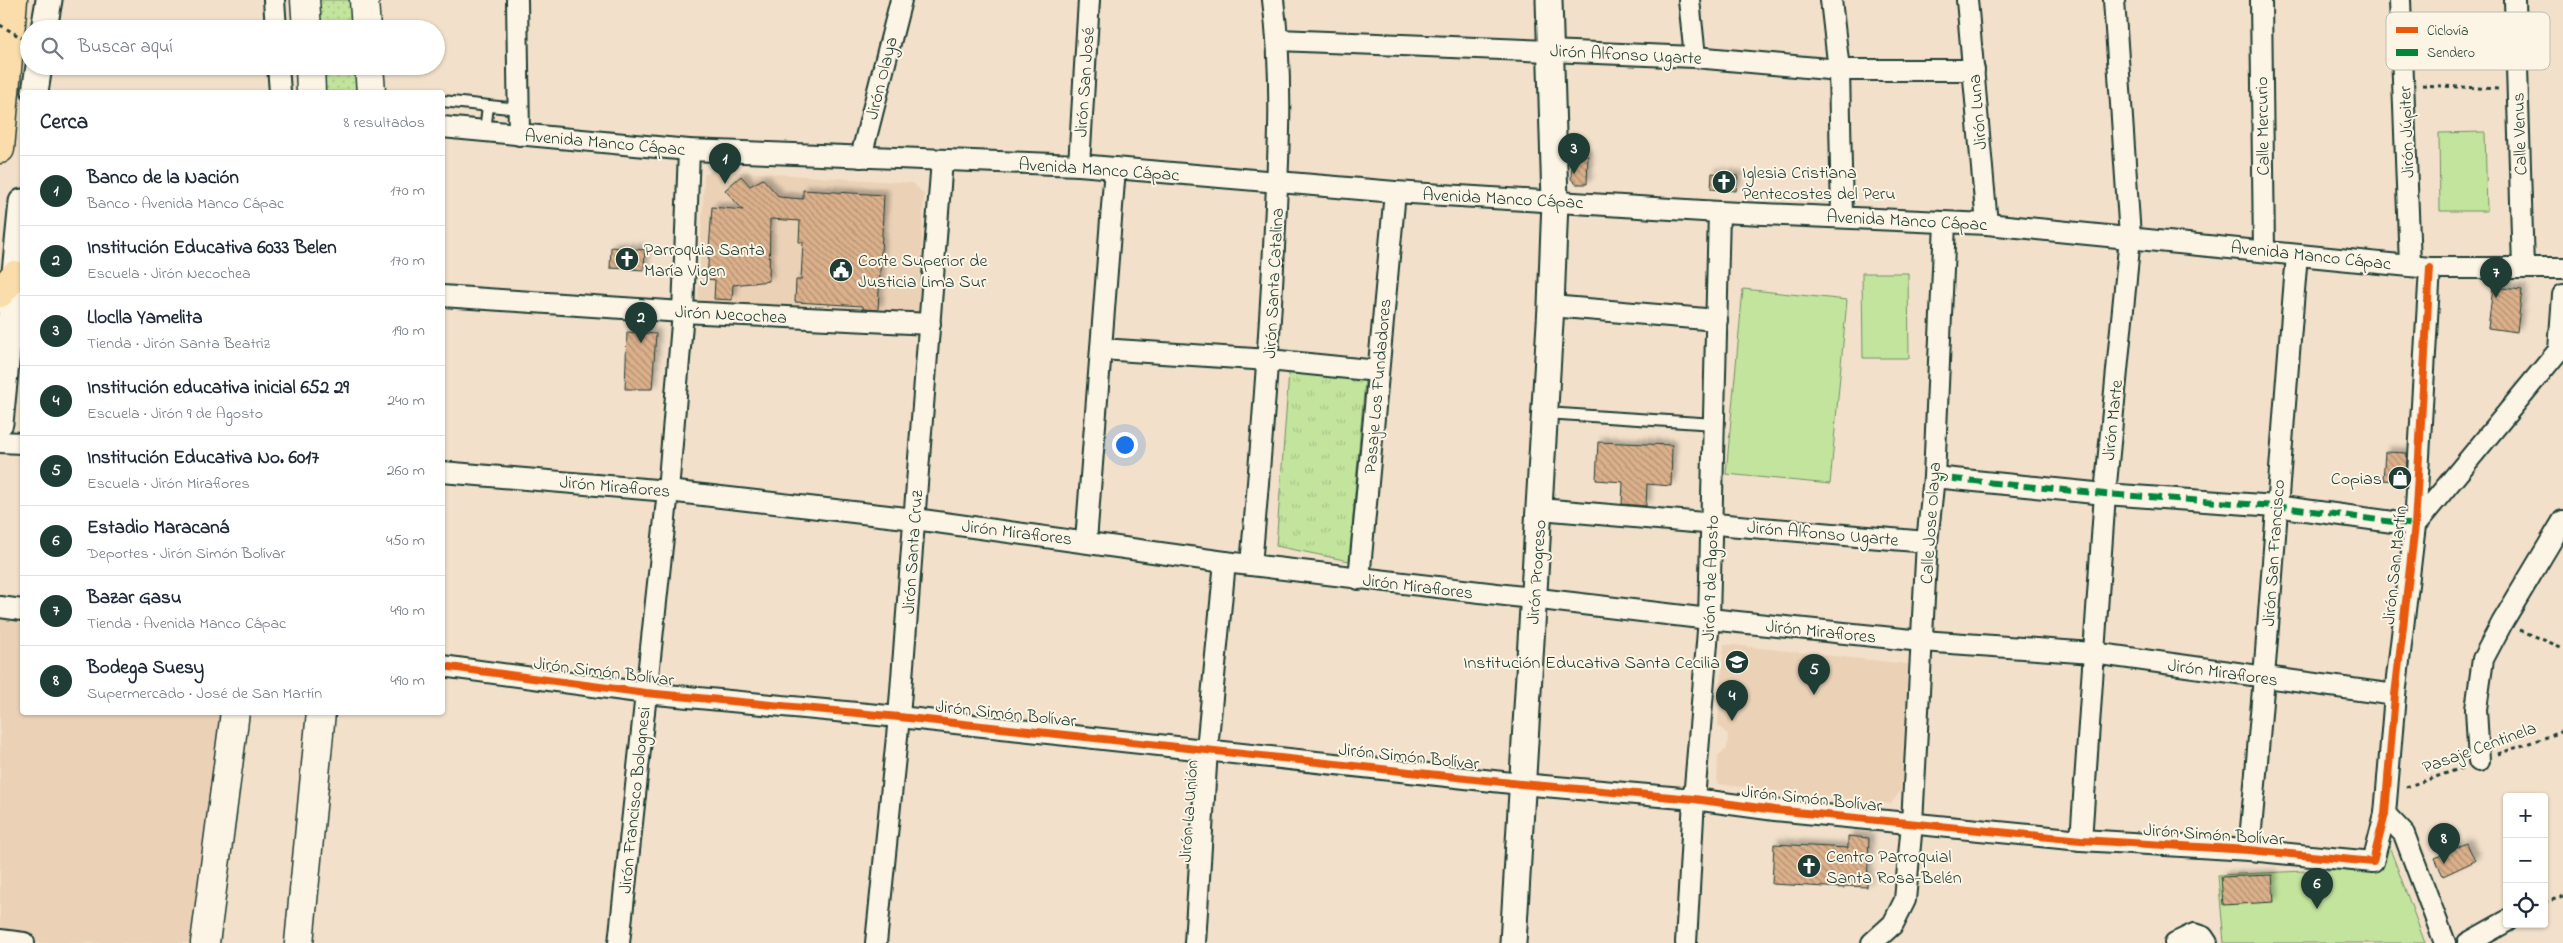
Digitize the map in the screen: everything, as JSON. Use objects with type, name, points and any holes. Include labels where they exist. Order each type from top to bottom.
[{"type":"main road","points":[[0,149],[14,0]]},
{"type":"main road","points":[[305,0],[306,20]]},
{"type":"main road","points":[[364,0],[365,20]]},
{"type":"main road","points":[[311,75],[312,90]]},
{"type":"main road","points":[[370,75],[371,90]]},
{"type":"main road","points":[[205,943],[235,715]]},
{"type":"main road","points":[[299,943],[321,715]]},
{"type":"street","points":[[45,20],[48,0]]},
{"type":"street","points":[[274,0],[275,20]]},
{"type":"street","points":[[518,0],[519,135]]},
{"type":"street","name":"Jirón Olaya","points":[[861,157],[900,0]]},
{"type":"street","name":"Jirón San José","points":[[1078,165],[1089,0]]},
{"type":"street","name":"Jirón Santa Catalina","points":[[1251,565],[1269,360],[1277,184],[1278,40],[1273,0]]},
{"type":"street","name":"Jirón Progreso","points":[[1513,943],[1551,306],[1555,201],[1549,0]]},
{"type":"street","points":[[1688,0],[1695,57]]},
{"type":"street","points":[[1831,0],[1839,70],[1842,217]]},
{"type":"street","name":"Jirón Luna","points":[[1967,0],[1987,224]]},
{"type":"street","name":"Jirón Marte","points":[[2081,840],[2105,494],[2130,237],[2114,0]]},
{"type":"street","name":"Calle Mercurio","points":[[2261,0],[2264,251]]},
{"type":"street","name":"Jirón Alfonso Ugarte","points":[[1278,40],[1550,49],[1695,57],[1839,70],[1974,70]]},
{"type":"street","name":"Jirón Júpiter","points":[[2403,70],[2420,267]]},
{"type":"street","name":"Calle Venus","points":[[2517,70],[2523,268]]},
{"type":"street","points":[[35,90],[38,75]]},
{"type":"street","points":[[279,75],[280,90]]},
{"type":"street","name":"Avenida Manco Cápac","points":[[445,127],[690,150],[1078,165],[1277,184],[1395,192],[1719,212],[1987,224],[2420,267],[2563,268]]},
{"type":"street","name":"Jirón Francisco Bolognesi","points":[[619,943],[668,491],[683,312],[690,150]]},
{"type":"street","name":"Jirón Santa Cruz","points":[[876,943],[900,716],[942,160]]},
{"type":"street","points":[[1086,541],[1116,168]]},
{"type":"street","name":"Pasaje Los Fundadores","points":[[1359,579],[1395,192]]},
{"type":"street","name":"Jirón 9 de Agosto","points":[[1686,943],[1694,799],[1709,620],[1719,212]]},
{"type":"street","points":[[0,423],[12,281],[20,218]]},
{"type":"street","name":"Calle Jose Olaya","points":[[1872,943],[1893,924],[1904,900],[1912,823],[1927,542],[1934,476],[1946,223]]},
{"type":"street","name":"Jirón San Francisco","points":[[2248,850],[2265,679],[2276,506],[2296,255]]},
{"type":"street","name":"Jirón San Martín","points":[[2374,862],[2385,814],[2395,695],[2415,525],[2420,267]]},
{"type":"street","points":[[1934,476],[2105,494],[2276,506],[2415,525],[2452,477],[2559,350],[2563,295]]},
{"type":"street","name":"Jirón Necochea","points":[[445,296],[683,312],[930,324]]},
{"type":"street","points":[[1551,306],[1717,320]]},
{"type":"street","points":[[1102,349],[1269,360],[1378,371]]},
{"type":"street","points":[[0,442],[20,443]]},
{"type":"street","name":"Jirón Miraflores","points":[[445,472],[668,491],[915,519],[1086,541],[1225,562],[1709,620],[1922,641],[2093,653],[2265,679],[2395,695]]},
{"type":"street","name":"Jirón Alfonso Ugarte","points":[[1540,509],[1927,542]]},
{"type":"street","points":[[2479,761],[2476,709],[2483,659],[2502,623],[2563,521]]},
{"type":"street","name":"Jirón La Unión","points":[[1195,943],[1207,749],[1225,562]]},
{"type":"street","points":[[0,607],[20,610]]},
{"type":"street","name":"Jirón Simón Bolívar","points":[[445,666],[646,693],[900,716],[1521,784],[1694,799],[1774,810],[2081,840],[2248,850],[2374,862]]},
{"type":"street","points":[[2385,814],[2404,834],[2445,943]]},
{"type":"street","points":[[2468,943],[2503,923]]},
{"type":"street","points":[[2175,943],[2201,939]]},
{"type":"street","points":[[0,940],[24,943]]},
{"type":"lane","points":[[445,101],[519,109]]},
{"type":"lane","points":[[484,131],[488,106]]},
{"type":"lane","points":[[1545,413],[1715,424]]},
{"type":"path","points":[[0,25],[20,37]]},
{"type":"path","points":[[2404,84],[2518,90]]},
{"type":"path","points":[[2502,623],[2563,648]]},
{"type":"path","points":[[2548,901],[2563,896]]},
{"type":"shaded area","points":[[714,170],[913,183],[924,194],[919,314],[698,303],[704,175]]},
{"type":"shaded area","points":[[0,613],[20,614],[20,715],[223,715],[197,943],[0,943]]},
{"type":"shaded area","points":[[1724,644],[1908,664],[1901,790],[1891,804],[1717,784],[1718,755],[1727,749],[1728,735],[1718,725]]},
{"type":"green space","points":[[316,0],[353,0],[355,20],[318,20]]},
{"type":"green space","points":[[323,75],[360,75],[361,90],[325,90]]},
{"type":"green space","points":[[2485,132],[2487,211],[2440,211],[2439,133]]},
{"type":"green space","points":[[1862,273],[1908,273],[1909,358],[1863,358]]},
{"type":"green space","points":[[1743,289],[1847,300],[1830,484],[1726,474]]},
{"type":"green space","points":[[1289,373],[1365,380],[1349,561],[1276,546]]},
{"type":"green space","points":[[2388,843],[2425,943],[2224,943],[2218,875],[2369,868],[2383,844]]},
{"type":"building","points":[[1572,155],[1588,156],[1587,184],[1576,184],[1571,179]]},
{"type":"building","name":"Iglesia Cristiana Pentecostes del Peru","points":[[1712,173],[1738,176],[1736,191],[1711,189]]},
{"type":"building","points":[[741,176],[750,186],[763,179],[779,197],[803,199],[803,190],[884,195],[878,310],[863,309],[863,306],[795,302],[796,280],[801,280],[803,242],[799,242],[800,221],[770,219],[769,281],[733,285],[732,300],[714,299],[715,280],[707,279],[712,207],[743,210],[725,190]]},
{"type":"building","name":"Parroquia Santa María Vigen","points":[[611,247],[645,250],[644,270],[610,268]]},
{"type":"building","points":[[2493,287],[2522,290],[2517,332],[2488,328]]},
{"type":"building","points":[[627,332],[656,334],[652,389],[625,389]]},
{"type":"building","points":[[1598,442],[1672,445],[1671,486],[1647,484],[1646,506],[1622,504],[1623,482],[1596,480]]},
{"type":"building","points":[[2385,452],[2407,453],[2406,482],[2383,480]]},
{"type":"building","name":"Centro Parroquial Santa Rosa-Belén","points":[[1848,836],[1869,838],[1867,887],[1844,886],[1844,888],[1772,884],[1774,844],[1848,848]]},
{"type":"building","points":[[2467,843],[2475,861],[2443,876],[2435,858]]},
{"type":"building","points":[[2272,875],[2274,902],[2223,905],[2221,877]]},
{"type":"marked path","points":[[1934,477],[2105,494],[2276,506],[2415,525]]},
{"type":"cycle path","points":[[445,666],[646,693],[899,717],[1521,784],[1694,799],[1775,810],[2081,840],[2249,850],[2373,862],[2385,814],[2395,695],[2415,525],[2430,268]]},
{"type":"place","name":"Lloclla Yamelita","points":[[1574,174]]},
{"type":"place","name":"Iglesia Cristiana Pentecostes del Peru","points":[[1724,182]]},
{"type":"place","name":"Banco de la Nación","points":[[725,184]]},
{"type":"place","name":"Parroquia Santa María Vigen","points":[[627,259]]},
{"type":"place","name":"Corte Superior de Justicia Lima Sur","points":[[841,270]]},
{"type":"place","name":"Bazar Gasu","points":[[2496,298]]},
{"type":"place","name":"Institución Educativa 6033 Belen","points":[[641,343]]},
{"type":"place","name":"Copias","points":[[2400,478]]},
{"type":"place","name":"Institución Educativa Santa Cecilia","points":[[1737,662]]},
{"type":"place","name":"Institución Educativa No. 6017","points":[[1814,695]]},
{"type":"place","name":"Institución educativa inicial 652 29","points":[[1732,721]]},
{"type":"place","name":"Bodega Suesy","points":[[2444,864]]},
{"type":"place","name":"Centro Parroquial Santa Rosa-Belén","points":[[1809,866]]},
{"type":"place","name":"Estadio Maracaná","points":[[2317,909]]}]
